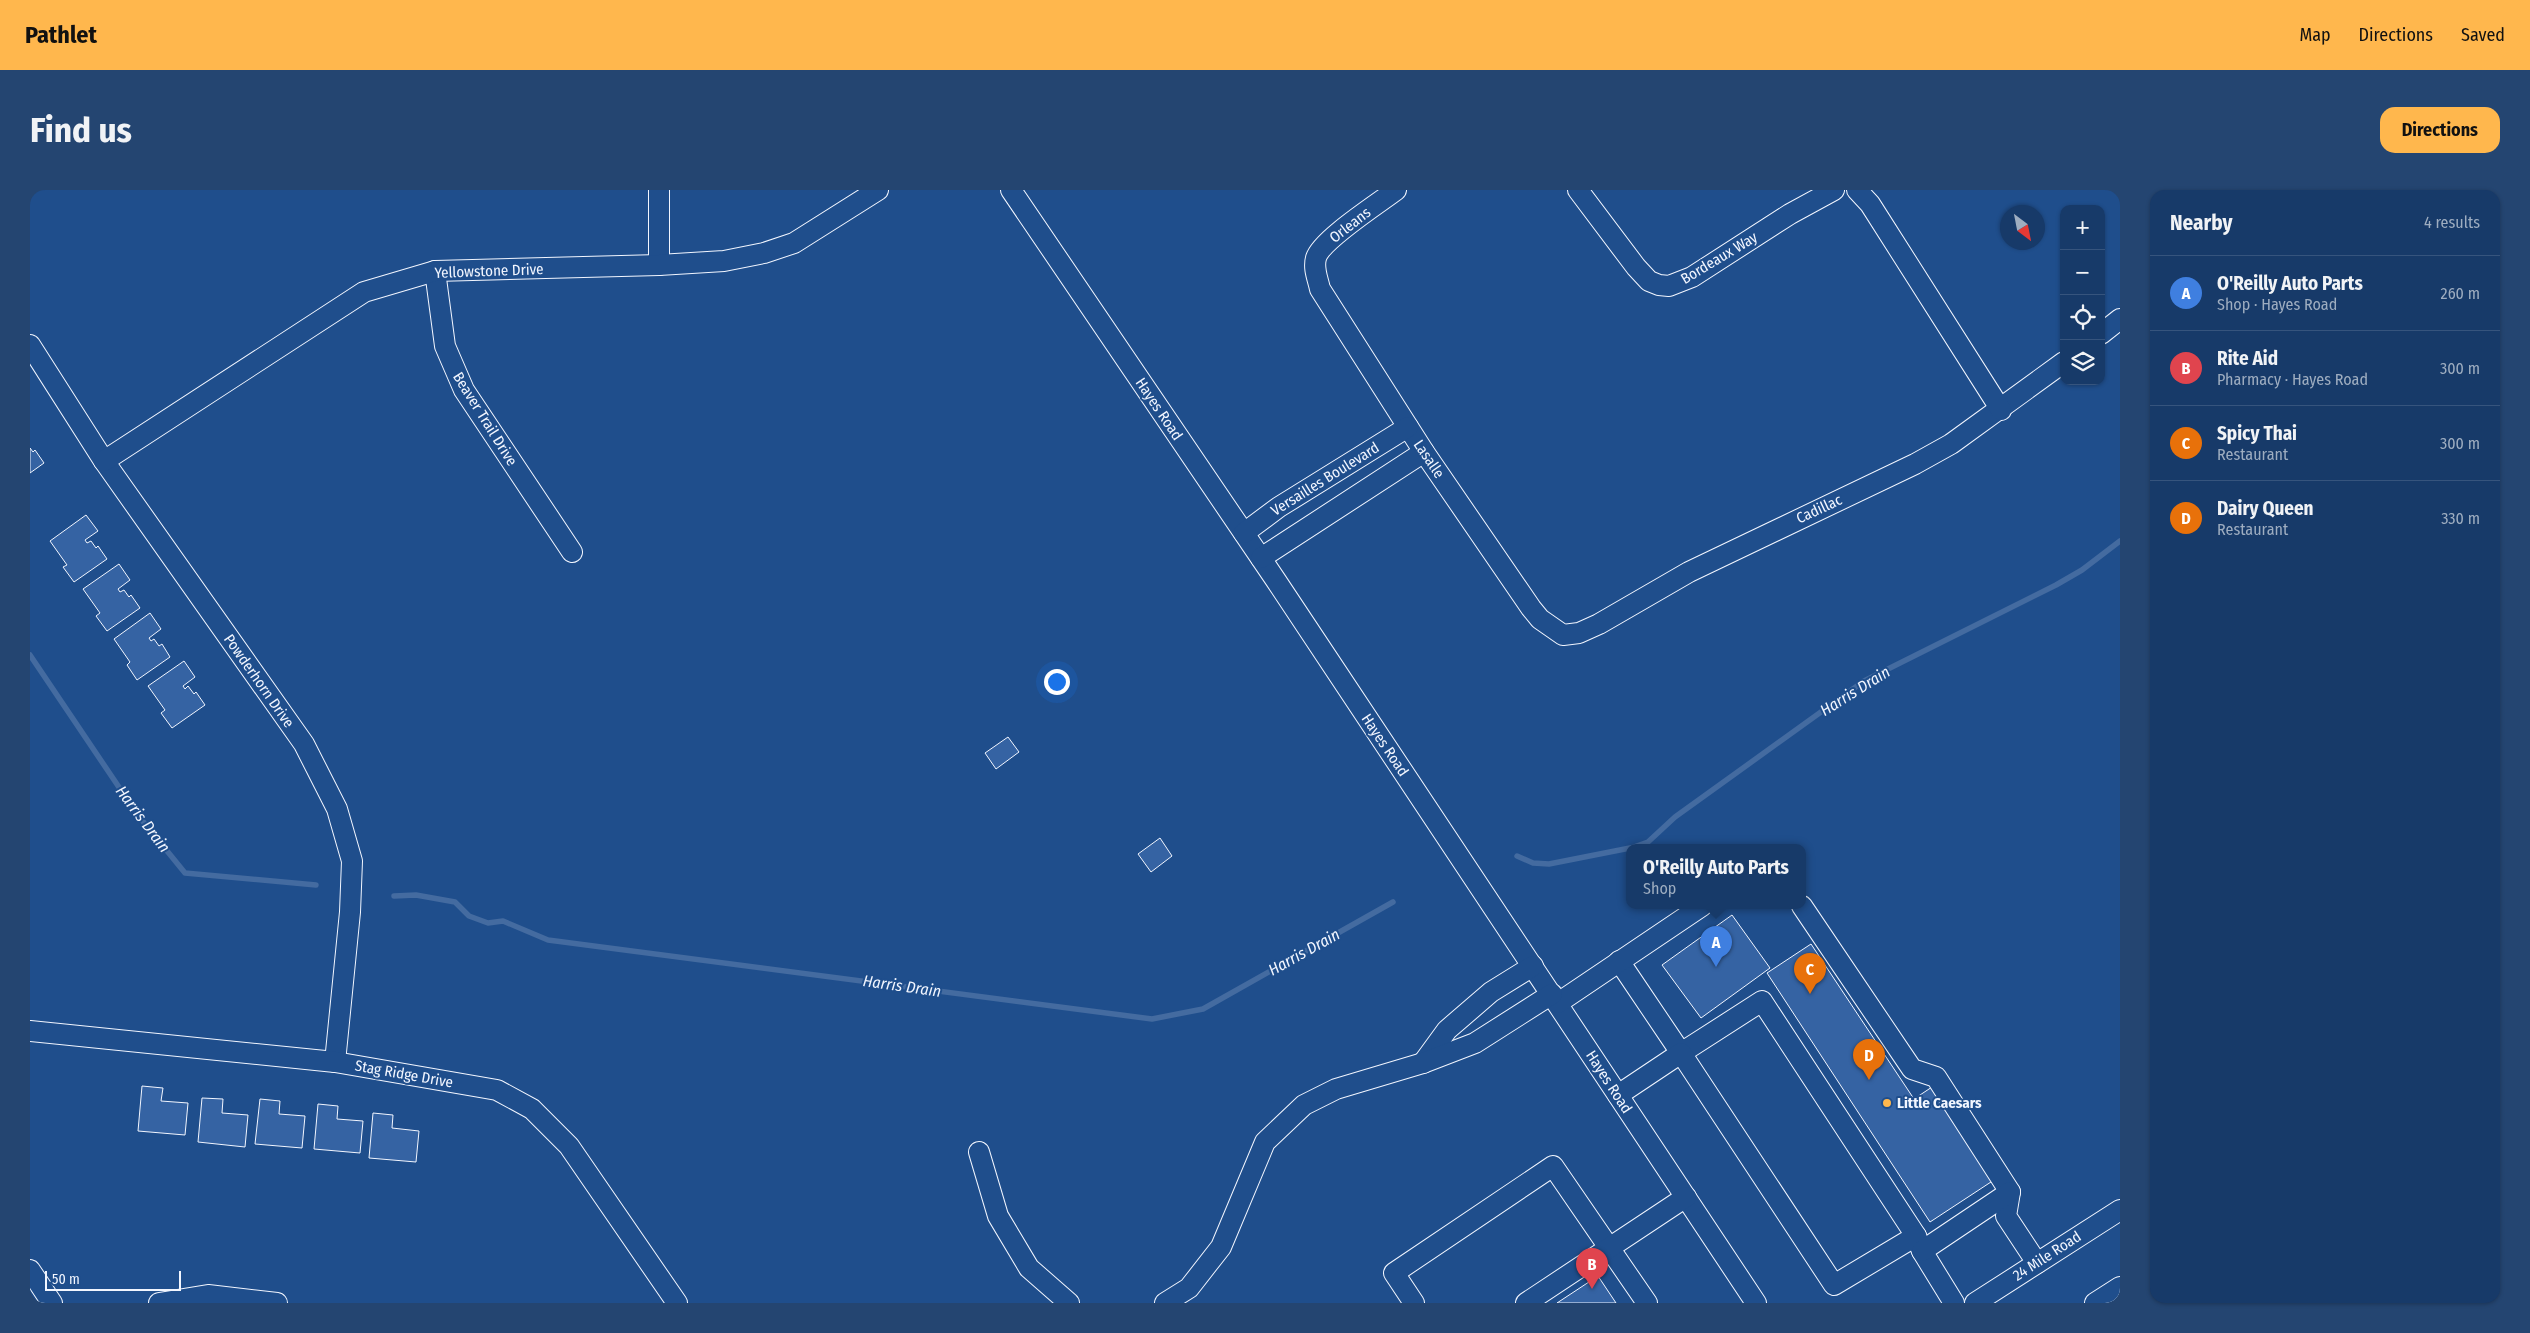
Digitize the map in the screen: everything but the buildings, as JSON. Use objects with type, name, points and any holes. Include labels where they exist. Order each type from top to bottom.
[{"type":"street","points":[[659,190],[659,265]]},
{"type":"street","name":"Yellowstone Drive","points":[[104,461],[364,292],[435,271],[659,265],[724,261],[784,248],[878,190]]},
{"type":"street","name":"Hayes Road","points":[[1011,190],[1261,558],[1756,1303]]},
{"type":"street","name":"Orleans","points":[[1315,268],[1317,254],[1323,246],[1396,190]]},
{"type":"street","name":"Bordeaux Way","points":[[1578,190],[1636,268],[1649,281],[1669,286],[1692,277],[1790,214],[1834,190]]},
{"type":"street","points":[[1857,190],[1870,204],[2001,410]]},
{"type":"street","name":"Lasalle","points":[[1315,268],[1320,289],[1327,303],[1424,452],[1531,608],[1540,619],[1563,635]]},
{"type":"street","name":"Beaver Trail Drive","points":[[435,271],[445,346],[464,390],[572,552]]},
{"type":"street","points":[[2105,331],[2120,319]]},
{"type":"street","name":"Powderhorn Drive","points":[[30,345],[104,461],[304,744],[337,809],[352,861],[350,912],[335,1062]]},
{"type":"street","name":"Cadillac","points":[[1563,635],[1579,633],[1599,624],[1689,572],[1914,464],[1951,444],[2001,410],[2060,365]]},
{"type":"street","name":"Versailles Boulevard","points":[[1244,533],[1279,507],[1408,427]]},
{"type":"street","name":"Versailles Boulevard","points":[[1261,558],[1424,452]]},
{"type":"street","points":[[1165,1303],[1189,1288],[1221,1247],[1265,1142],[1304,1105],[1336,1089],[1424,1063],[1475,1043],[1619,961],[1697,909]]},
{"type":"street","points":[[1804,909],[1912,1069],[1936,1077],[2010,1192],[2006,1216],[2037,1263]]},
{"type":"street","points":[[1619,961],[1834,1285],[1919,1244],[2010,1192]]},
{"type":"street","points":[[1424,1063],[1447,1030],[1491,992],[1533,966]]},
{"type":"street","points":[[1618,1095],[1762,1001],[1919,1244],[1954,1303]]},
{"type":"street","name":"Stag Ridge Drive","points":[[30,1031],[335,1062],[497,1090],[532,1109],[569,1146],[677,1303]]},
{"type":"street","points":[[979,1152],[998,1216],[1030,1268],[1069,1303]]},
{"type":"street","points":[[1414,1303],[1394,1273],[1553,1166],[1647,1303]]},
{"type":"street","points":[[1526,1303],[1686,1197]]},
{"type":"street","name":"24 Mile Road","points":[[1975,1303],[2120,1210]]},
{"type":"street","points":[[30,1270],[52,1303]]},
{"type":"street","points":[[2095,1303],[2120,1287]]},
{"type":"street","points":[[158,1303],[208,1295],[277,1303]]},
{"type":"waterway","name":"Harris Drain","points":[[1642,844],[1648,842],[1675,817],[1864,681],[2056,585],[2082,570],[2120,541]]},
{"type":"waterway","name":"Harris Drain","points":[[30,655],[137,814],[185,873],[316,885]]},
{"type":"waterway","name":"Harris Drain","points":[[1517,856],[1533,863],[1549,864],[1626,849]]},
{"type":"waterway","name":"Harris Drain","points":[[394,896],[416,895],[455,902],[469,916],[488,923],[503,921],[548,940],[1152,1019],[1203,1009],[1393,902]]},
{"type":"place","name":"O'Reilly Auto Parts","points":[[1716,967]]},
{"type":"place","name":"Spicy Thai","points":[[1810,994]]},
{"type":"place","name":"Dairy Queen","points":[[1869,1080]]},
{"type":"place","name":"Little Caesars","points":[[1887,1103]]},
{"type":"place","name":"Rite Aid","points":[[1592,1289]]}]
